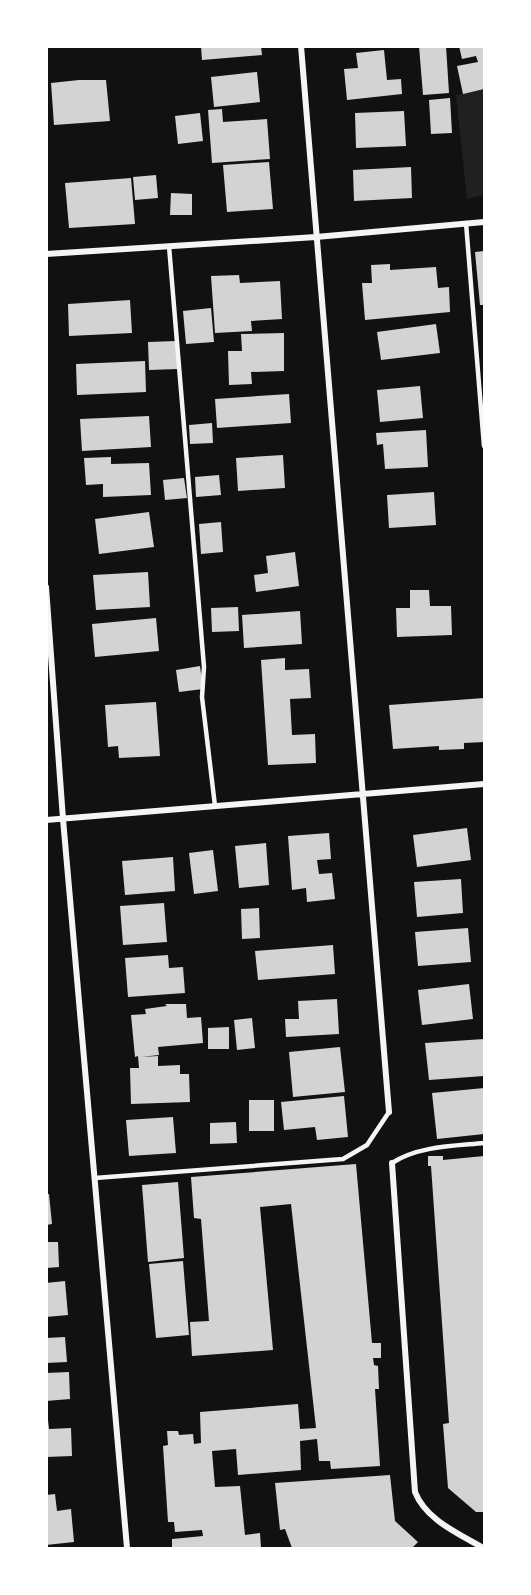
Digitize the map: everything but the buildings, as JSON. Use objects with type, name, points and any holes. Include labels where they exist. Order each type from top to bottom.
[{"type":"street","points":[[301,46],[390,1112]]},
{"type":"street","points":[[46,254],[316,237],[484,222]]},
{"type":"street","points":[[46,587],[63,819],[127,1548]]},
{"type":"street","points":[[46,820],[484,784]]},
{"type":"street","points":[[392,1164],[415,1492],[420,1504],[435,1519],[483,1548]]},
{"type":"lane","points":[[466,224],[484,446]]},
{"type":"lane","points":[[169,246],[204,667],[202,697],[215,806]]},
{"type":"lane","points":[[95,1178],[343,1159],[367,1145],[390,1112]]},
{"type":"lane","points":[[392,1164],[402,1157],[440,1147],[484,1143]]},
{"type":"shaded area","points":[[483,89],[484,195],[467,199],[456,95]]}]
